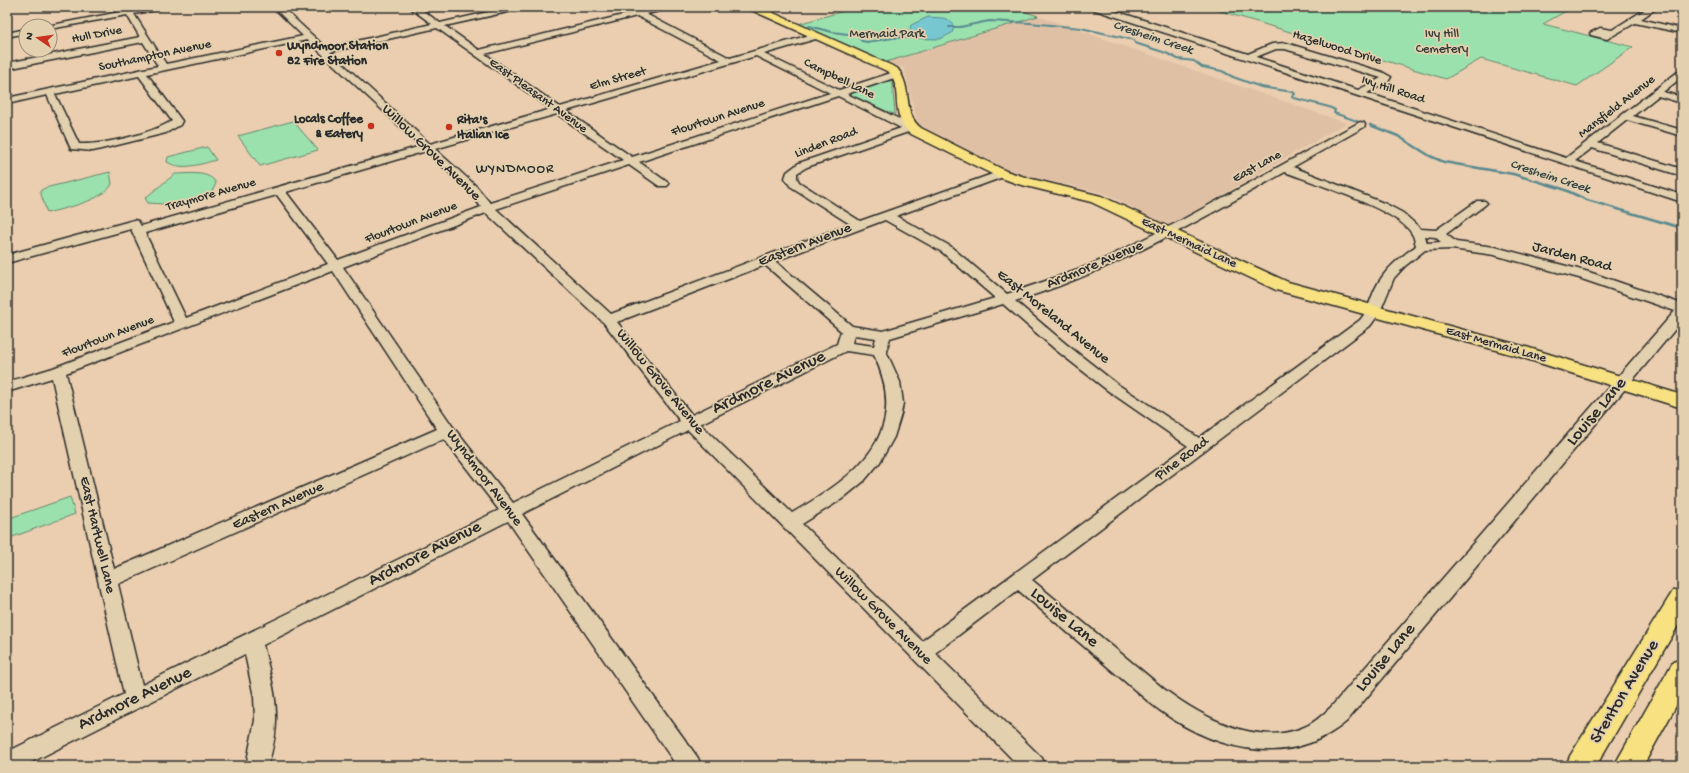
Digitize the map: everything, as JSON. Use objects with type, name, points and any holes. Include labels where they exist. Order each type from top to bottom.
[{"type":"main road","points":[[752,7],[889,68],[897,74],[905,119],[910,128]]},
{"type":"main road","name":"East Mermaid Lane","points":[[910,128],[1002,174],[1088,196],[1275,283],[1520,351],[1682,402]]},
{"type":"main road","name":"Stenton Avenue","points":[[1580,766],[1682,598]]},
{"type":"main road","points":[[1628,766],[1682,670]]},
{"type":"street","points":[[58,25],[128,10],[160,7]]},
{"type":"street","name":"Willow Grove Avenue","points":[[277,7],[472,188],[488,208],[609,320],[689,422],[791,522],[1034,766]]},
{"type":"street","name":"East Pleasant Avenue","points":[[413,7],[662,184]]},
{"type":"street","points":[[324,51],[521,7]]},
{"type":"street","points":[[478,53],[666,7]]},
{"type":"street","name":"Ivy Hill Road","points":[[1095,7],[1682,199]]},
{"type":"street","points":[[1610,35],[1654,7]]},
{"type":"street","points":[[128,10],[164,68]]},
{"type":"street","points":[[639,14],[729,61]]},
{"type":"street","points":[[1634,20],[1682,31]]},
{"type":"street","points":[[7,35],[18,33]]},
{"type":"street","name":"Elm Street","points":[[427,147],[816,36]]},
{"type":"street","name":"Southampton Avenue","points":[[7,101],[308,37]]},
{"type":"street","name":"Hull Drive","points":[[7,66],[145,39]]},
{"type":"street","name":"Hazelwood Drive","points":[[1249,57],[1275,46],[1286,46],[1386,77],[1385,80],[1359,93]]},
{"type":"street","name":"Campbell Lane","points":[[756,53],[910,128]]},
{"type":"street","points":[[50,92],[75,147],[92,148],[155,133],[169,128],[176,123],[177,121],[142,73]]},
{"type":"street","name":"Mansfield Avenue","points":[[1567,162],[1682,73]]},
{"type":"street","name":"Flourtown Avenue","points":[[7,387],[58,371],[488,208],[840,94],[897,74]]},
{"type":"street","points":[[1656,93],[1682,100]]},
{"type":"street","points":[[1626,117],[1682,133]]},
{"type":"street","name":"East Lane","points":[[1167,233],[1360,125]]},
{"type":"street","name":"Linden Road","points":[[859,225],[794,184],[791,178],[792,172],[803,166],[910,128]]},
{"type":"street","points":[[1590,144],[1682,173]]},
{"type":"street","name":"Traymore Avenue","points":[[138,231],[427,147]]},
{"type":"street","points":[[1285,168],[1382,206],[1402,218],[1418,232],[1422,247]]},
{"type":"street","name":"Eastern Avenue","points":[[609,320],[859,225],[1002,174]]},
{"type":"street","name":"Wyndmoor Avenue","points":[[279,190],[336,266],[447,431],[510,511],[690,766]]},
{"type":"street","points":[[1438,234],[1481,203]]},
{"type":"street","name":"East Moreland Avenue","points":[[886,215],[946,250],[1112,387],[1200,446]]},
{"type":"street","points":[[7,259],[134,224],[182,324]]},
{"type":"street","points":[[1418,232],[1438,234],[1452,245]]},
{"type":"street","name":"Ardmore Avenue","points":[[884,336],[1044,287],[1083,273],[1126,254],[1167,233]]},
{"type":"street","name":"Jarden Road","points":[[1422,247],[1452,245],[1495,251],[1584,275],[1628,289],[1682,310]]},
{"type":"street","name":"Pine Road","points":[[920,653],[1365,323],[1375,311],[1383,285],[1390,273],[1422,247]]},
{"type":"street","points":[[766,260],[846,338],[879,351],[892,383],[895,403],[889,428],[883,443],[868,466],[851,483],[828,500],[791,522]]},
{"type":"street","name":"Louise Lane","points":[[1019,580],[1161,698],[1198,723],[1226,735],[1256,742],[1287,742],[1301,739],[1327,726],[1339,714],[1622,383],[1682,310]]},
{"type":"street","points":[[846,338],[884,336],[879,351]]},
{"type":"street","name":"Ardmore Avenue","points":[[7,763],[689,422],[846,338]]},
{"type":"street","name":"East Hartwell Lane","points":[[58,371],[136,698]]},
{"type":"street","name":"Eastern Avenue","points":[[108,580],[447,431]]},
{"type":"street","points":[[252,641],[261,682],[265,715],[265,729],[257,766]]},
{"type":"shaded area","points":[[1038,16],[1346,123],[1167,227],[1107,194],[1010,172],[918,124],[904,68],[886,62]]},
{"type":"green space","name":"Mermaid Park","points":[[858,7],[1011,7],[1038,16],[886,62],[798,24]]},
{"type":"green space","name":"Ivy Hill Cemetery","points":[[1207,7],[1573,7],[1543,24],[1633,47],[1577,86],[1481,59],[1446,79]]},
{"type":"green space","name":"Mermaid Park","points":[[887,81],[892,81],[895,114],[849,94]]},
{"type":"green space","points":[[293,121],[318,150],[260,166],[238,136]]},
{"type":"green space","points":[[207,147],[216,160],[192,166],[179,166],[167,162],[168,157]]},
{"type":"green space","points":[[110,172],[112,184],[101,195],[83,203],[47,213],[40,191],[45,188]]},
{"type":"green space","points":[[175,174],[203,174],[213,179],[216,183],[211,192],[205,198],[196,202],[187,204],[148,203],[145,198]]},
{"type":"green space","points":[[70,497],[75,514],[7,539],[7,519]]},
{"type":"water","points":[[928,17],[943,18],[951,21],[954,27],[952,33],[940,39],[896,38],[895,36],[909,35],[911,25]]},
{"type":"waterway","name":"Cresheim Creek","points":[[949,27],[960,27],[989,21],[1030,23],[1081,28],[1134,40],[1135,43],[1166,53],[1178,59],[1194,61],[1202,67],[1222,71],[1233,77],[1261,87],[1293,92],[1295,94],[1292,97],[1294,98],[1329,107],[1335,110],[1334,113],[1357,121]]},
{"type":"waterway","name":"Cresheim Creek","points":[[809,26],[832,32],[856,35],[862,41],[867,42],[899,37]]},
{"type":"waterway","name":"Cresheim Creek","points":[[1370,125],[1398,136],[1430,156],[1444,162],[1513,174],[1563,189],[1587,200],[1682,228]]},
{"type":"place","name":"Wyndmoor Station 82 Fire Station","points":[[279,53]]},
{"type":"place","name":"Locals Coffee & Eatery","points":[[371,126]]},
{"type":"place","name":"Rita's Italian Ice","points":[[449,127]]},
{"type":"district","name":"WYNDMOOR","points":[[515,169]]}]
